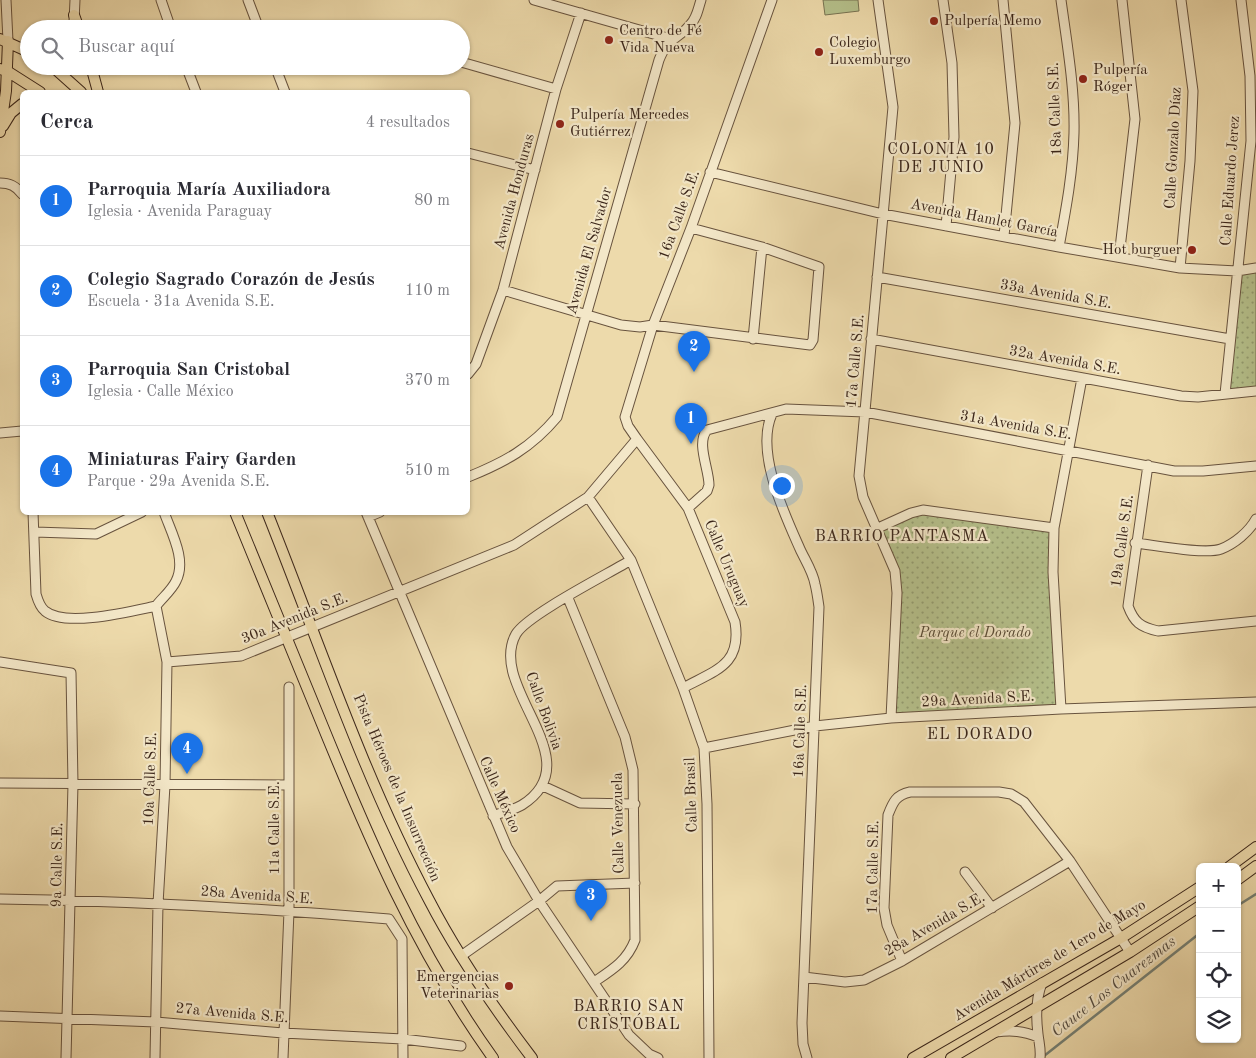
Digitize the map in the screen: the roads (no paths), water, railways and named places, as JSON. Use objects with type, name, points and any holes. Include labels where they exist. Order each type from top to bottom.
[{"type":"main road","points":[[74,15],[76,20]]},
{"type":"main road","points":[[0,132],[4,40],[20,48]]},
{"type":"main road","points":[[4,70],[37,90]]},
{"type":"main road","points":[[62,75],[79,90]]},
{"type":"main road","points":[[93,75],[97,90]]},
{"type":"main road","points":[[1,128],[11,113],[20,106]]},
{"type":"main road","points":[[236,515],[366,832],[393,891],[414,932],[493,1058]]},
{"type":"main road","name":"Pista Héroes de la Insurrección","points":[[268,515],[390,820],[429,901],[482,990],[532,1058]]},
{"type":"main road","points":[[1234,863],[1256,847]]},
{"type":"main road","points":[[1241,877],[1256,866]]},
{"type":"main road","name":"Avenida Mártires de 1ero de Mayo","points":[[913,1058],[1121,938],[1196,890]]},
{"type":"main road","points":[[951,1058],[963,1055],[996,1032],[1130,952],[1197,908]]},
{"type":"street","points":[[0,9],[6,0]]},
{"type":"street","points":[[4,40],[6,0]]},
{"type":"street","points":[[74,20],[75,0]]},
{"type":"street","points":[[161,0],[169,20]]},
{"type":"street","points":[[248,0],[256,20]]},
{"type":"street","points":[[534,0],[671,39]]},
{"type":"street","name":"Avenida El Salvador","points":[[470,476],[506,462],[542,435],[557,417],[663,50],[671,39],[689,27],[696,16],[701,0]]},
{"type":"street","name":"16a Calle S.E.","points":[[637,439],[628,426],[625,416],[653,325],[691,228],[772,0]]},
{"type":"street","name":"17a Calle S.E.","points":[[878,0],[893,106],[859,476],[862,497],[878,528],[895,571],[897,593],[890,718]]},
{"type":"street","points":[[943,0],[952,63],[954,137],[946,226]]},
{"type":"street","points":[[1002,0],[1015,124],[1004,236]]},
{"type":"street","name":"18a Calle S.E.","points":[[1059,247],[1071,178],[1074,132],[1072,84],[1061,0]]},
{"type":"street","points":[[1119,257],[1135,119],[1122,0]]},
{"type":"street","name":"Calle Gonzalo Díaz","points":[[1180,268],[1190,161],[1193,91],[1181,0]]},
{"type":"street","name":"Calle Eduardo Jerez","points":[[1225,394],[1251,141],[1250,76],[1241,0]]},
{"type":"street","name":"Avenida Honduras","points":[[470,372],[476,364],[503,290],[556,89],[581,13]]},
{"type":"street","points":[[470,65],[556,89]]},
{"type":"street","points":[[189,75],[195,90]]},
{"type":"street","points":[[278,75],[284,90]]},
{"type":"street","points":[[470,154],[535,170]]},
{"type":"street","name":"Avenida Hamlet García","points":[[710,172],[883,214],[1059,247],[1180,268],[1237,271],[1256,268]]},
{"type":"street","points":[[0,183],[7,183],[18,188],[20,191]]},
{"type":"street","points":[[503,290],[621,326],[640,327],[653,325],[810,345],[813,340],[819,267],[762,247],[691,228]]},
{"type":"street","points":[[753,339],[762,247]]},
{"type":"street","name":"33a Avenida S.E.","points":[[877,278],[1230,339]]},
{"type":"street","name":"32a Avenida S.E.","points":[[871,339],[1181,396],[1256,392]]},
{"type":"street","points":[[1061,709],[1053,572],[1054,528],[1082,378]]},
{"type":"street","name":"31a Avenida S.E.","points":[[688,508],[707,491],[709,485],[703,445],[703,435],[707,430],[786,409],[865,412],[1174,471],[1204,471],[1256,466]]},
{"type":"street","name":"16a Calle S.E.","points":[[772,414],[767,425],[766,440],[780,506],[815,583],[818,607],[815,726],[802,1023],[806,1058]]},
{"type":"street","points":[[0,433],[20,431]]},
{"type":"street","name":"30a Avenida S.E.","points":[[168,662],[241,656],[514,545],[588,498],[637,439]]},
{"type":"street","name":"Calle Uruguay","points":[[637,439],[688,508],[735,622],[738,638],[734,655],[723,667],[683,688]]},
{"type":"street","name":"19a Calle S.E.","points":[[1148,465],[1135,543],[1128,606],[1133,620],[1142,628],[1158,632],[1256,621]]},
{"type":"street","name":"Calle Brasil","points":[[588,498],[631,560],[683,688],[704,748],[707,804],[709,1058]]},
{"type":"street","points":[[878,528],[911,513],[923,510],[1054,528]]},
{"type":"street","points":[[33,515],[36,594],[38,603],[45,611],[54,616],[100,618],[156,606],[176,581],[180,569],[179,557],[165,515]]},
{"type":"street","points":[[35,532],[96,534],[136,515]]},
{"type":"street","name":"Calle México","points":[[367,515],[507,847],[539,902],[629,1035],[649,1054],[658,1058]]},
{"type":"street","points":[[1135,543],[1204,551],[1220,550],[1242,536],[1256,519]]},
{"type":"street","name":"Calle Bolivia","points":[[543,786],[547,769],[545,751],[516,680],[512,656],[516,635],[531,618],[631,560]]},
{"type":"street","name":"Calle Venezuela","points":[[568,598],[625,737],[633,770],[635,804],[635,940],[622,963],[594,982]]},
{"type":"street","name":"10a Calle S.E.","points":[[155,1058],[158,904],[165,785],[168,662],[156,606]]},
{"type":"street","name":"9a Calle S.E.","points":[[0,662],[71,673],[73,784],[66,1058]]},
{"type":"street","name":"11a Calle S.E.","points":[[283,1058],[289,911],[289,688]]},
{"type":"street","name":"29a Avenida S.E.","points":[[704,748],[815,726],[890,718],[1061,709],[1256,702]]},
{"type":"street","points":[[0,784],[288,785]]},
{"type":"street","points":[[493,816],[522,805],[543,786],[580,803],[635,804]]},
{"type":"street","name":"17a Calle S.E.","points":[[902,960],[887,925],[884,908],[888,815],[893,802],[900,794],[910,792],[998,792],[1011,794],[1024,802],[1070,861]]},
{"type":"street","points":[[1070,861],[1130,952]]},
{"type":"street","name":"28a Avenida S.E.","points":[[804,976],[845,982],[864,980],[902,960],[1070,861]]},
{"type":"street","points":[[965,872],[992,908]]},
{"type":"street","points":[[461,956],[539,902],[556,886],[635,883]]},
{"type":"street","name":"28a Avenida S.E.","points":[[0,899],[71,900],[289,911],[389,920],[402,939],[403,1039]]},
{"type":"street","points":[[1041,1054],[1038,1037],[1038,1006],[1042,983]]},
{"type":"street","name":"27a Avenida S.E.","points":[[0,1016],[156,1022],[403,1039],[461,1046]]},
{"type":"street","points":[[996,1032],[1010,1030],[1026,1032],[1038,1037]]},
{"type":"street","points":[[403,1039],[403,1058]]},
{"type":"waterway","name":"Cauce Los Cuarezmas","points":[[1241,903],[1256,894]]},
{"type":"waterway","name":"Cauce Los Cuarezmas","points":[[1044,1056],[1196,936]]},
{"type":"place","name":"Pulpería Memo","points":[[934,21]]},
{"type":"place","name":"Centro de Fé Vida Nueva","points":[[609,40]]},
{"type":"place","name":"Colegio Luxemburgo","points":[[819,52]]},
{"type":"place","name":"Pulpería Róger","points":[[1083,79]]},
{"type":"place","name":"Pulpería Mercedes Gutiérrez","points":[[560,124]]},
{"type":"place","name":"Hot burguer","points":[[1192,250]]},
{"type":"place","name":"Colegio Sagrado Corazón de Jesús","points":[[694,372]]},
{"type":"place","name":"Parroquia María Auxiliadora","points":[[691,444]]},
{"type":"place","name":"Miniaturas Fairy Garden","points":[[187,774]]},
{"type":"place","name":"Parroquia San Cristobal","points":[[591,921]]},
{"type":"place","name":"Emergencias Veterinarias","points":[[509,986]]},
{"type":"district","name":"COLONIA 10 DE JUNIO","points":[[941,159]]},
{"type":"district","name":"BARRIO PANTASMA","points":[[902,537]]},
{"type":"district","name":"EL DORADO","points":[[980,735]]},
{"type":"district","name":"BARRIO SAN CRISTÓBAL","points":[[629,1016]]},
{"type":"park label","name":"Parque el Dorado","points":[[975,633]]}]
